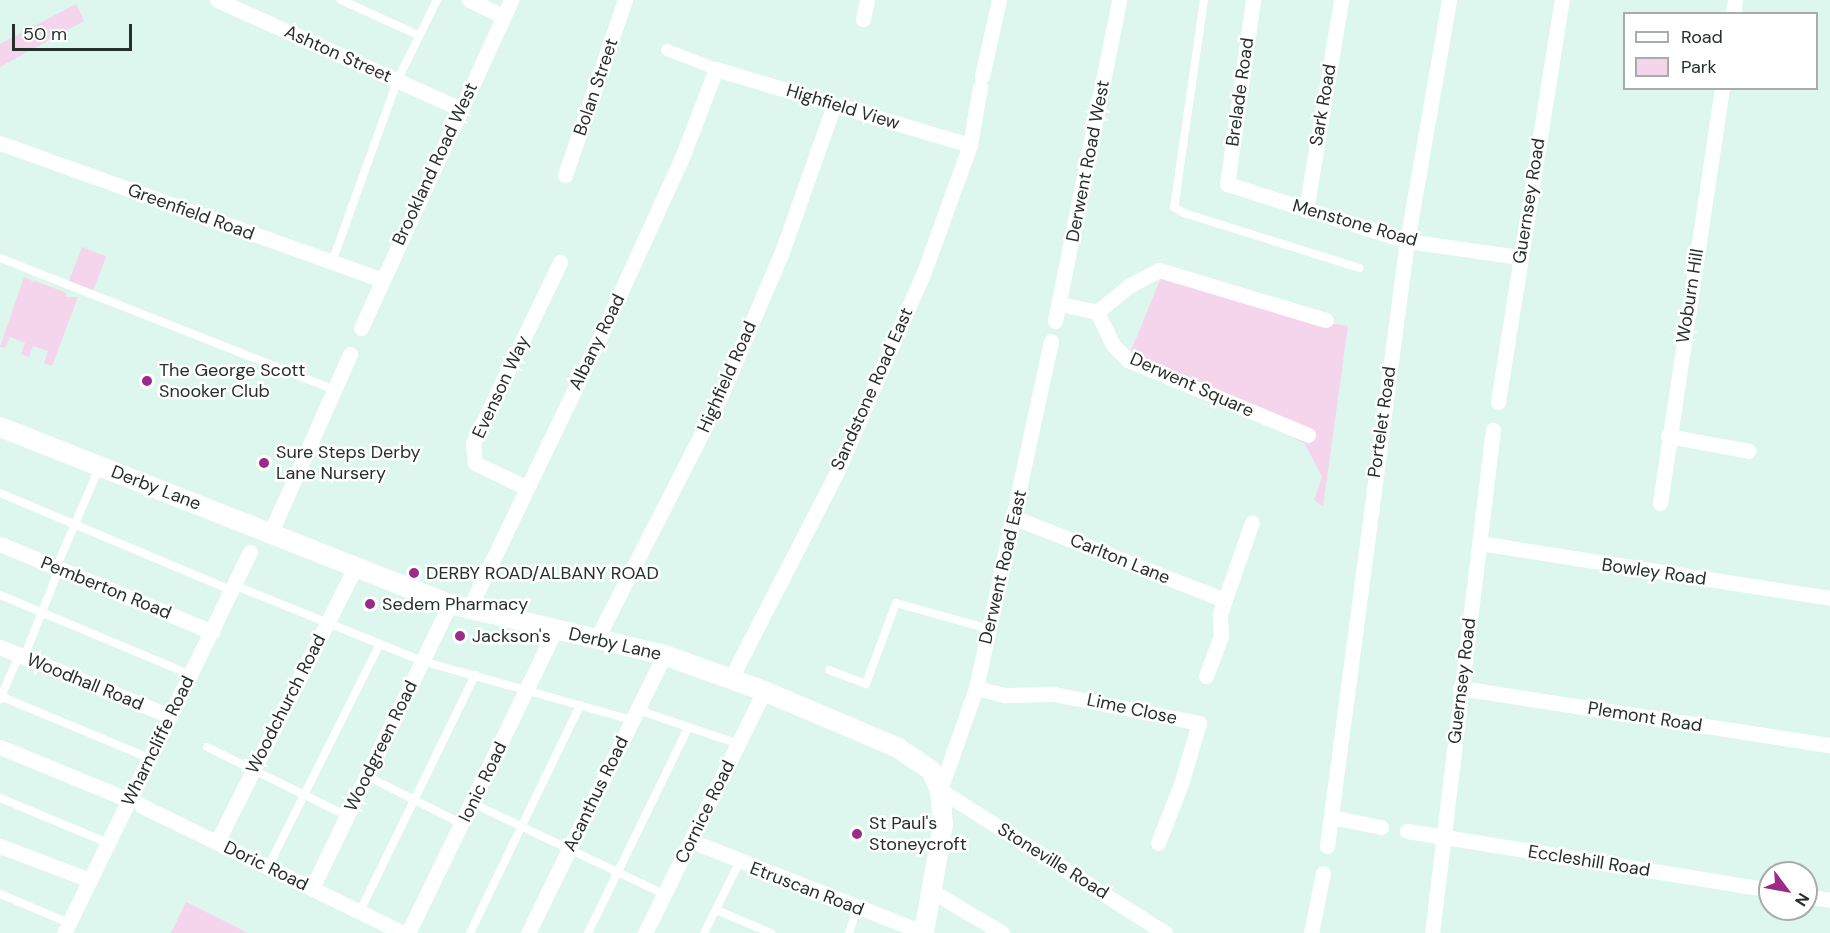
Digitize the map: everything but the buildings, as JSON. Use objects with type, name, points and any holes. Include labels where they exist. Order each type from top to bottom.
[{"type":"street","name":"Ashton Street","points":[[217,0],[459,108]]},
{"type":"street","points":[[469,0],[504,16]]},
{"type":"street","name":"Brookland Road West","points":[[361,328],[459,108],[511,0]]},
{"type":"street","name":"Bolan Street","points":[[565,175],[625,0]]},
{"type":"street","points":[[863,19],[867,0]]},
{"type":"street","name":"Sandstone Road East","points":[[730,678],[836,474],[924,273],[969,145],[999,0]]},
{"type":"street","name":"Derwent Road West","points":[[1055,321],[1119,0]]},
{"type":"street","name":"Brelade Road","points":[[1227,184],[1254,0]]},
{"type":"street","name":"Sark Road","points":[[1306,210],[1341,0]]},
{"type":"street","name":"Portelet Road","points":[[1327,846],[1407,241],[1449,0]]},
{"type":"street","name":"Guernsey Road","points":[[1498,402],[1562,0]]},
{"type":"street","points":[[667,50],[716,69]]},
{"type":"street","name":"Highfield View","points":[[716,69],[969,145]]},
{"type":"street","name":"Albany Road","points":[[459,607],[525,487],[652,225],[716,69]]},
{"type":"street","name":"Woburn Hill","points":[[1660,503],[1668,436],[1722,90]]},
{"type":"street","name":"Highfield Road","points":[[597,638],[719,400],[783,249],[834,105]]},
{"type":"street","name":"Greenfield Road","points":[[0,143],[382,280]]},
{"type":"street","name":"Menstone Road","points":[[1227,184],[1407,241],[1520,257]]},
{"type":"street","name":"Evenson Way","points":[[525,487],[475,463],[473,444],[560,262]]},
{"type":"street","points":[[1060,304],[1097,312],[1138,280],[1159,270],[1326,320]]},
{"type":"street","name":"Derwent Square","points":[[1097,312],[1113,345],[1128,360],[1308,435]]},
{"type":"street","name":"Derwent Road East","points":[[940,790],[976,688],[1015,518],[1051,341]]},
{"type":"street","points":[[270,534],[350,354]]},
{"type":"street","name":"Derby Lane","points":[[0,427],[459,607],[664,655],[765,691],[898,748],[931,770],[940,790],[943,825],[924,933]]},
{"type":"street","name":"Guernsey Road","points":[[1432,933],[1493,429]]},
{"type":"street","points":[[1668,436],[1749,451]]},
{"type":"street","name":"Carlton Lane","points":[[1015,518],[1224,600]]},
{"type":"street","points":[[1206,676],[1221,636],[1220,614],[1224,600],[1252,522]]},
{"type":"street","name":"Bowley Road","points":[[1479,543],[1830,598]]},
{"type":"street","name":"Pemberton Road","points":[[0,544],[212,632]]},
{"type":"street","name":"Wharncliffe Road","points":[[67,928],[108,843],[135,803],[149,758],[250,550]]},
{"type":"street","name":"Woodchurch Road","points":[[217,842],[356,566]]},
{"type":"street","name":"Woodgreen Road","points":[[312,888],[423,661],[459,607]]},
{"type":"street","name":"Ionic Road","points":[[408,933],[555,630]]},
{"type":"street","name":"Woodhall Road","points":[[0,647],[170,716]]},
{"type":"street","name":"Acanthus Road","points":[[528,933],[664,655]]},
{"type":"street","name":"Lime Close","points":[[976,688],[1005,695],[1054,694],[1199,723],[1181,784],[1158,843]]},
{"type":"street","name":"Plemont Road","points":[[1460,688],[1830,745]]},
{"type":"street","name":"Cornice Road","points":[[645,933],[765,691]]},
{"type":"street","name":"Doric Road","points":[[0,747],[135,803],[403,933]]},
{"type":"street","name":"Stoneville Road","points":[[940,790],[1165,933]]},
{"type":"street","points":[[1331,817],[1381,827]]},
{"type":"street","name":"Eccleshill Road","points":[[1407,831],[1758,888]]},
{"type":"street","name":"Etruscan Road","points":[[691,842],[739,863],[924,933]]},
{"type":"street","points":[[0,846],[90,880]]},
{"type":"street","points":[[1311,933],[1323,873]]},
{"type":"street","points":[[930,890],[1002,933]]},
{"type":"lane","points":[[341,0],[418,35]]},
{"type":"lane","points":[[332,262],[397,81],[437,0]]},
{"type":"lane","points":[[1204,0],[1174,207],[1184,213],[1360,268]]},
{"type":"lane","points":[[0,258],[333,389]]},
{"type":"lane","points":[[99,466],[41,613],[0,697],[149,758]]},
{"type":"lane","points":[[0,494],[233,588],[328,621],[423,661],[580,705],[635,715],[739,744]]},
{"type":"lane","points":[[0,595],[191,675]]},
{"type":"lane","points":[[829,670],[866,684],[896,603],[990,629]]},
{"type":"lane","points":[[268,867],[380,643]]},
{"type":"lane","points":[[360,912],[475,675]]},
{"type":"lane","points":[[470,933],[580,705]]},
{"type":"lane","points":[[588,933],[688,728]]},
{"type":"lane","points":[[207,747],[347,816]]},
{"type":"lane","points":[[367,776],[462,824]]},
{"type":"lane","points":[[0,798],[108,843]]},
{"type":"lane","points":[[472,804],[664,894]]},
{"type":"lane","points":[[704,933],[739,863]]},
{"type":"lane","points":[[0,894],[67,928]]},
{"type":"lane","points":[[849,933],[857,908]]},
{"type":"lane","points":[[716,910],[771,933]]},
{"type":"green space","points":[[76,4],[84,21],[0,67],[0,44]]},
{"type":"green space","points":[[82,247],[106,256],[93,291],[69,282]]},
{"type":"green space","points":[[1162,275],[1321,322],[1348,326],[1323,507],[1314,500],[1322,477],[1305,444],[1130,353]]},
{"type":"green space","points":[[24,277],[32,280],[31,283],[35,281],[67,293],[65,297],[78,297],[52,366],[44,363],[48,351],[33,346],[29,357],[21,354],[25,343],[10,337],[5,348],[0,347]]},
{"type":"green space","points":[[186,902],[248,933],[171,933]]},
{"type":"place","name":"The George Scott Snooker Club","points":[[147,381]]},
{"type":"place","name":"Sure Steps Derby Lane Nursery","points":[[264,463]]},
{"type":"place","name":"DERBY ROAD/ALBANY ROAD","points":[[414,573]]},
{"type":"place","name":"Sedem Pharmacy","points":[[370,604]]},
{"type":"place","name":"Jackson's","points":[[460,636]]},
{"type":"place","name":"St Paul's Stoneycroft","points":[[857,834]]}]
